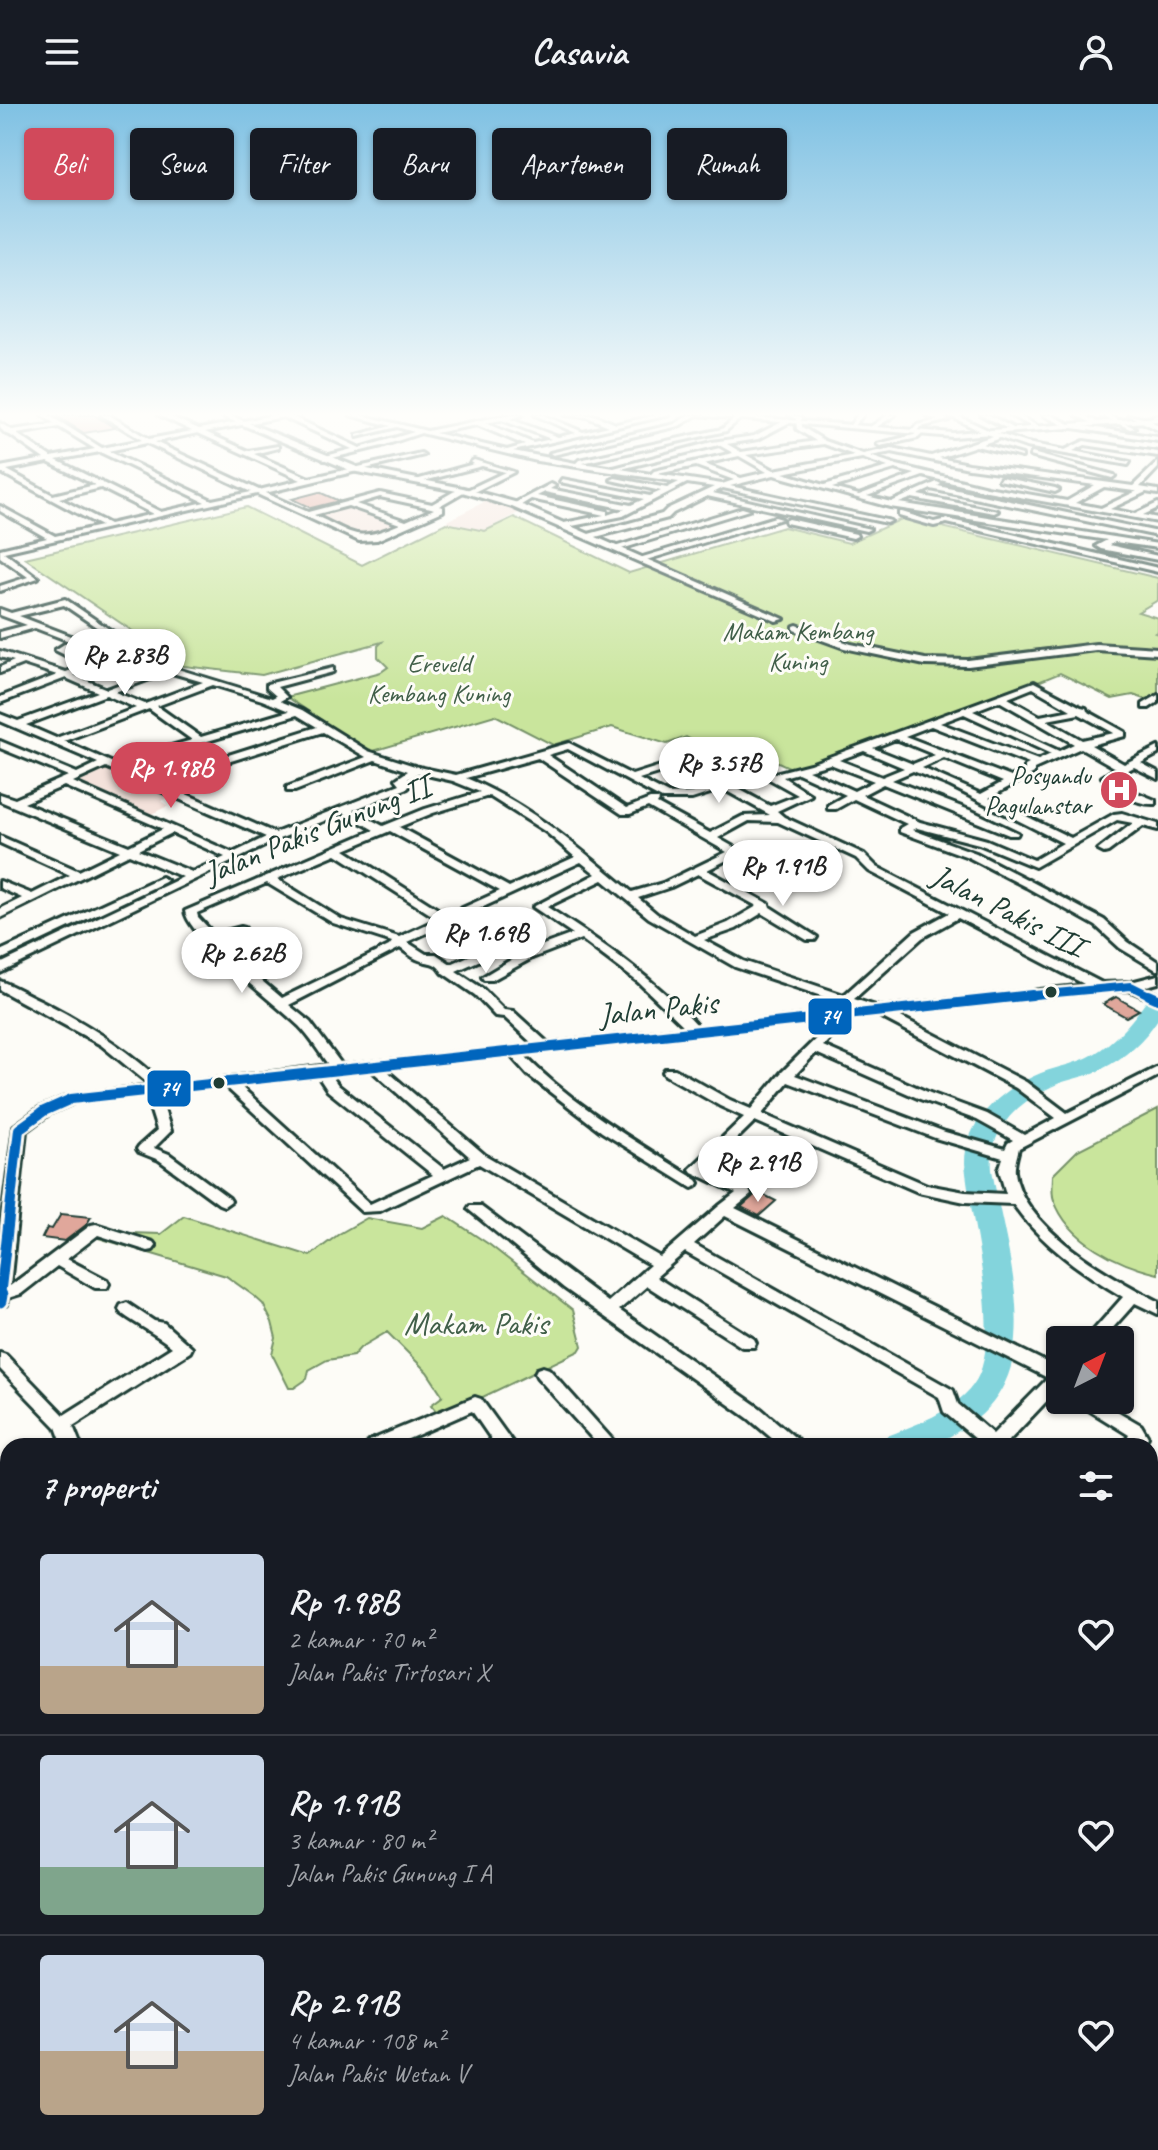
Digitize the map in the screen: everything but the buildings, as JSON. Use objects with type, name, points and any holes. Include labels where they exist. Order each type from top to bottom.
[{"type":"street","points":[[4,510],[54,539]]},
{"type":"street","points":[[78,510],[107,526]]},
{"type":"street","points":[[152,510],[159,514]]},
{"type":"street","points":[[2,556],[54,539],[174,510]]},
{"type":"street","points":[[2,556],[214,510]]},
{"type":"street","points":[[298,510],[364,540],[437,510]]},
{"type":"street","points":[[307,515],[324,510]]},
{"type":"street","points":[[368,510],[407,524]]},
{"type":"street","points":[[527,510],[779,619],[773,623],[776,627],[797,628],[848,646],[925,662],[968,663],[1096,647],[1158,651]]},
{"type":"street","points":[[587,510],[606,515]]},
{"type":"street","points":[[562,526],[623,510]]},
{"type":"street","points":[[654,510],[705,522]]},
{"type":"street","points":[[588,537],[665,516],[672,510]]},
{"type":"street","points":[[615,548],[743,510]]},
{"type":"street","points":[[747,510],[853,536]]},
{"type":"street","points":[[784,510],[866,529]]},
{"type":"street","points":[[839,510],[887,521]]},
{"type":"street","points":[[832,531],[878,510]]},
{"type":"street","points":[[887,510],[934,524],[946,521],[1158,570]]},
{"type":"street","points":[[943,510],[1012,519],[1022,510]]},
{"type":"street","points":[[974,510],[1158,546]]},
{"type":"street","points":[[1038,510],[1158,534]]},
{"type":"street","points":[[1105,510],[1158,520]]},
{"type":"street","points":[[1136,516],[1147,510]]},
{"type":"street","points":[[640,559],[778,519]]},
{"type":"street","points":[[1000,526],[1158,558]]},
{"type":"street","points":[[1101,547],[1113,539]]},
{"type":"street","points":[[0,589],[34,579],[2,556]]},
{"type":"street","points":[[0,700],[134,649],[65,602],[10,616]]},
{"type":"street","points":[[0,612],[76,641],[59,650],[93,665]]},
{"type":"street","points":[[0,635],[34,626]]},
{"type":"street","points":[[0,654],[66,675],[148,707],[200,741]]},
{"type":"street","points":[[123,655],[271,701],[374,757],[456,778],[490,792],[550,830],[653,916],[739,964],[845,1008]]},
{"type":"street","points":[[0,670],[24,661]]},
{"type":"street","points":[[16,725],[169,669]]},
{"type":"street","points":[[271,701],[282,697],[270,686],[330,670]]},
{"type":"street","points":[[56,741],[210,683]]},
{"type":"street","points":[[539,754],[626,812],[666,797],[692,796],[830,760],[1034,685],[1122,734],[1056,753],[1013,782],[981,798]]},
{"type":"street","points":[[1001,698],[1084,744],[1158,776]]},
{"type":"street","points":[[1146,706],[1158,698]]},
{"type":"street","points":[[1041,719],[1083,710]]},
{"type":"street","points":[[965,711],[1056,753]]},
{"type":"street","points":[[15,803],[76,776],[296,712]]},
{"type":"street","points":[[0,717],[275,837]]},
{"type":"street","points":[[931,723],[1033,767],[1044,775]]},
{"type":"street","points":[[151,783],[322,729]]},
{"type":"street","points":[[897,736],[1013,782]]},
{"type":"street","points":[[0,744],[76,776]]},
{"type":"street","points":[[456,778],[569,746],[666,797]]},
{"type":"street","points":[[862,747],[981,798],[1070,842]]},
{"type":"street","points":[[1104,850],[1156,801],[1111,783],[1109,774],[1158,751]]},
{"type":"street","points":[[832,807],[853,794],[946,754]]},
{"type":"street","points":[[291,789],[374,757]]},
{"type":"street","points":[[632,778],[696,758]]},
{"type":"street","points":[[830,760],[934,801],[944,802],[1013,833]]},
{"type":"street","points":[[797,769],[916,824],[983,842],[1035,864],[1114,817],[1158,827]]},
{"type":"street","points":[[0,956],[185,874],[234,857],[275,837],[404,786],[406,782],[401,779],[416,770]]},
{"type":"street","points":[[709,838],[747,818],[775,815],[806,795],[769,774]]},
{"type":"street","points":[[64,782],[234,857]]},
{"type":"street","name":"Jalan Pakis III","points":[[725,786],[775,815],[860,856],[873,869],[1101,987]]},
{"type":"street","name":"Jalan Pakis Gunung II","points":[[338,1069],[311,1031],[210,939],[192,918],[191,911],[386,829],[490,792]]},
{"type":"street","points":[[0,797],[185,874]]},
{"type":"street","points":[[629,897],[735,852],[648,803]]},
{"type":"street","points":[[344,809],[509,891]]},
{"type":"street","points":[[916,824],[904,830],[960,850],[1030,885],[1100,923],[1124,945],[1158,967]]},
{"type":"street","points":[[983,842],[1039,827]]},
{"type":"street","points":[[0,914],[133,851],[172,829]]},
{"type":"street","points":[[0,839],[79,875]]},
{"type":"street","points":[[336,849],[447,920]]},
{"type":"street","points":[[280,1004],[393,949],[400,942],[581,858]]},
{"type":"street","points":[[698,870],[764,904],[763,908]]},
{"type":"street","points":[[0,969],[185,874]]},
{"type":"street","points":[[602,876],[539,906],[637,973],[677,1008],[697,1032]]},
{"type":"street","points":[[269,879],[344,924],[400,942],[424,958],[433,957],[479,992],[500,1013],[508,1014],[544,1047]]},
{"type":"street","points":[[0,884],[31,898]]},
{"type":"street","points":[[763,908],[811,937]]},
{"type":"street","points":[[694,940],[732,926],[763,908]]},
{"type":"street","points":[[691,1177],[754,1115],[845,1008],[918,935],[958,913]]},
{"type":"street","points":[[210,939],[241,931]]},
{"type":"street","points":[[447,970],[528,934]]},
{"type":"street","points":[[488,977],[528,955],[581,935]]},
{"type":"street","points":[[1131,986],[1158,979]]},
{"type":"street","points":[[0,985],[78,1025],[138,1063],[156,1088],[164,1131],[144,1149],[164,1157],[224,1201]]},
{"type":"street","name":"Jalan Pakis","points":[[0,1298],[19,1129],[23,1123],[71,1099],[697,1032],[845,1008],[880,1012],[1131,986],[1158,999]]},
{"type":"street","points":[[880,1012],[1026,1088],[1064,1119]]},
{"type":"street","points":[[814,1047],[925,1096],[996,1123],[1023,1140]]},
{"type":"street","points":[[513,1051],[533,1072],[607,1129],[691,1177],[746,1192],[608,1311]]},
{"type":"street","points":[[373,1065],[480,1158],[661,1265]]},
{"type":"street","points":[[321,1070],[333,1088],[442,1175]]},
{"type":"street","points":[[1158,1071],[1013,1146],[1007,1170],[1015,1199],[1038,1226],[1080,1263],[1158,1308]]},
{"type":"street","points":[[670,1072],[754,1115],[923,1189],[965,1197],[1015,1199]]},
{"type":"street","points":[[786,1076],[968,1145],[1009,1155]]},
{"type":"street","points":[[227,1081],[367,1209],[480,1158]]},
{"type":"street","points":[[475,1209],[608,1311],[754,1413],[784,1438]]},
{"type":"street","points":[[724,1209],[991,1340],[1046,1372]]},
{"type":"street","points":[[0,1298],[57,1260],[96,1229],[148,1246]]},
{"type":"street","points":[[684,1245],[947,1394],[955,1412],[985,1438]]},
{"type":"street","points":[[57,1260],[101,1284]]},
{"type":"street","points":[[646,1278],[748,1343]]},
{"type":"street","points":[[1106,1326],[1133,1296]]},
{"type":"street","points":[[63,1424],[184,1348],[158,1327],[151,1327],[127,1309]]},
{"type":"street","points":[[0,1359],[63,1424],[69,1438]]},
{"type":"street","points":[[543,1373],[602,1438]]},
{"type":"street","points":[[1002,1438],[1046,1393]]},
{"type":"street","points":[[394,1438],[475,1403],[500,1438]]},
{"type":"street","points":[[1108,1414],[1135,1430],[1138,1438]]},
{"type":"shaded area","points":[[334,510],[360,510],[403,524],[375,536],[359,534],[318,515]]},
{"type":"shaded area","points":[[468,510],[523,510],[485,530],[445,522]]},
{"type":"shaded area","points":[[102,767],[172,795],[161,801],[168,806],[147,816],[71,783]]},
{"type":"green space","name":"Makam Kembang Kuning","points":[[231,510],[253,510],[362,565],[446,523],[485,531],[514,517],[629,573],[784,527],[849,543],[904,518],[1158,578],[1158,600],[1138,612],[1158,618],[1158,631],[1155,633],[1158,634],[1158,697],[1145,699],[1133,695],[1112,699],[1060,673],[1006,695],[793,769],[761,754],[735,763],[686,737],[667,744],[612,727],[553,745],[495,715],[370,752],[287,697],[381,672],[388,667],[378,657],[378,646],[382,642],[262,675],[184,666],[25,558]]},
{"type":"green space","points":[[1158,1109],[1158,1274],[1112,1257],[1083,1239],[1061,1215],[1052,1191],[1053,1175],[1078,1150]]},
{"type":"green space","name":"Makam Pakis","points":[[184,1216],[310,1256],[367,1218],[422,1228],[446,1216],[490,1245],[573,1310],[582,1346],[579,1351],[441,1417],[431,1405],[443,1396],[427,1372],[387,1332],[360,1348],[353,1356],[327,1360],[309,1370],[307,1379],[289,1388],[272,1354],[276,1338],[272,1322],[263,1304],[254,1296],[226,1276],[95,1237],[99,1232],[161,1234]]},
{"type":"waterway","points":[[914,1438],[965,1411],[984,1394],[995,1376],[1002,1329],[978,1163],[983,1135],[1000,1111],[1024,1092],[1051,1078],[1104,1059],[1146,1020],[1158,1001]]},
{"type":"transit line","name":"74","points":[[0,1301],[19,1129],[44,1111],[71,1099],[1101,987],[1131,986],[1158,999]]},
{"type":"place","name":"Posyandu Pagulanstar","points":[[1119,790]]},
{"type":"park label","name":"Ereveld Kembang Kuning","points":[[439,678]]}]
